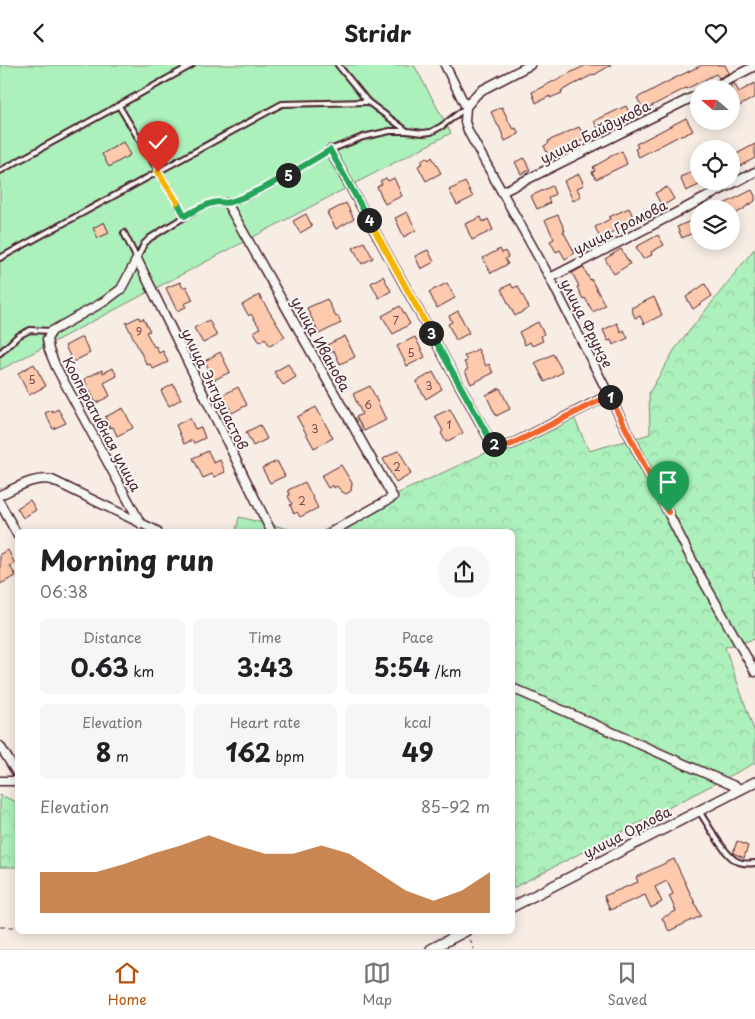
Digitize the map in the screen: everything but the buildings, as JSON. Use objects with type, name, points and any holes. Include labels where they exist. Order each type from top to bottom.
[{"type":"street","name":"улица Фрунзе","points":[[445,65],[466,107],[465,122],[469,133],[550,278],[697,570],[755,672]]},
{"type":"street","points":[[466,107],[482,90],[530,65]]},
{"type":"street","points":[[728,80],[755,66]]},
{"type":"street","name":"улица Байдукова","points":[[502,193],[690,99]]},
{"type":"street","points":[[330,150],[492,443],[506,446],[512,444],[610,395]]},
{"type":"street","name":"улица Громова","points":[[550,278],[755,172]]},
{"type":"street","name":"улица Иванова","points":[[227,203],[393,497],[337,529]]},
{"type":"street","points":[[52,331],[105,301],[121,289],[137,259]]},
{"type":"street","name":"улица Энтузиастов","points":[[137,259],[270,529]]},
{"type":"street","name":"Кооперативная улица","points":[[52,331],[47,339],[56,367],[141,524]]},
{"type":"street","points":[[0,495],[37,479],[45,478],[152,529]]},
{"type":"street","points":[[0,503],[15,530]]},
{"type":"street","points":[[515,689],[741,789]]},
{"type":"street","points":[[0,746],[15,770]]},
{"type":"street","points":[[0,781],[15,781]]},
{"type":"street","name":"улица Орлова","points":[[515,905],[755,782]]},
{"type":"street","points":[[431,949],[460,934]]},
{"type":"lane","points":[[0,171],[192,65]]},
{"type":"lane","points":[[338,65],[368,102],[407,131]]},
{"type":"lane","points":[[0,258],[282,104],[368,102]]},
{"type":"lane","points":[[119,106],[185,216]]},
{"type":"lane","points":[[137,259],[144,244],[150,238],[204,206],[218,202],[227,203],[248,196],[330,150],[347,143],[390,131],[431,132],[442,126],[466,107]]},
{"type":"lane","points":[[124,233],[137,259]]},
{"type":"lane","points":[[0,353],[18,335],[30,330],[52,331]]},
{"type":"lane","points":[[699,811],[727,854],[744,864],[755,863]]},
{"type":"path","points":[[0,927],[15,927]]},
{"type":"path","points":[[467,934],[474,949]]},
{"type":"green space","points":[[0,65],[414,65],[451,133],[0,370]]},
{"type":"green space","points":[[755,248],[755,569],[753,572],[755,639],[725,647],[755,733],[755,763],[515,887],[515,529],[326,529],[351,515],[572,413],[589,451],[650,434],[649,393],[675,349]]},
{"type":"green space","points":[[239,517],[289,529],[236,529]]},
{"type":"green space","points":[[0,795],[15,801],[15,867],[0,867]]},
{"type":"route","points":[[158,172],[185,216],[204,206],[218,202],[227,203],[248,196],[330,150],[492,443],[506,446],[512,444],[610,395],[668,512]]}]
